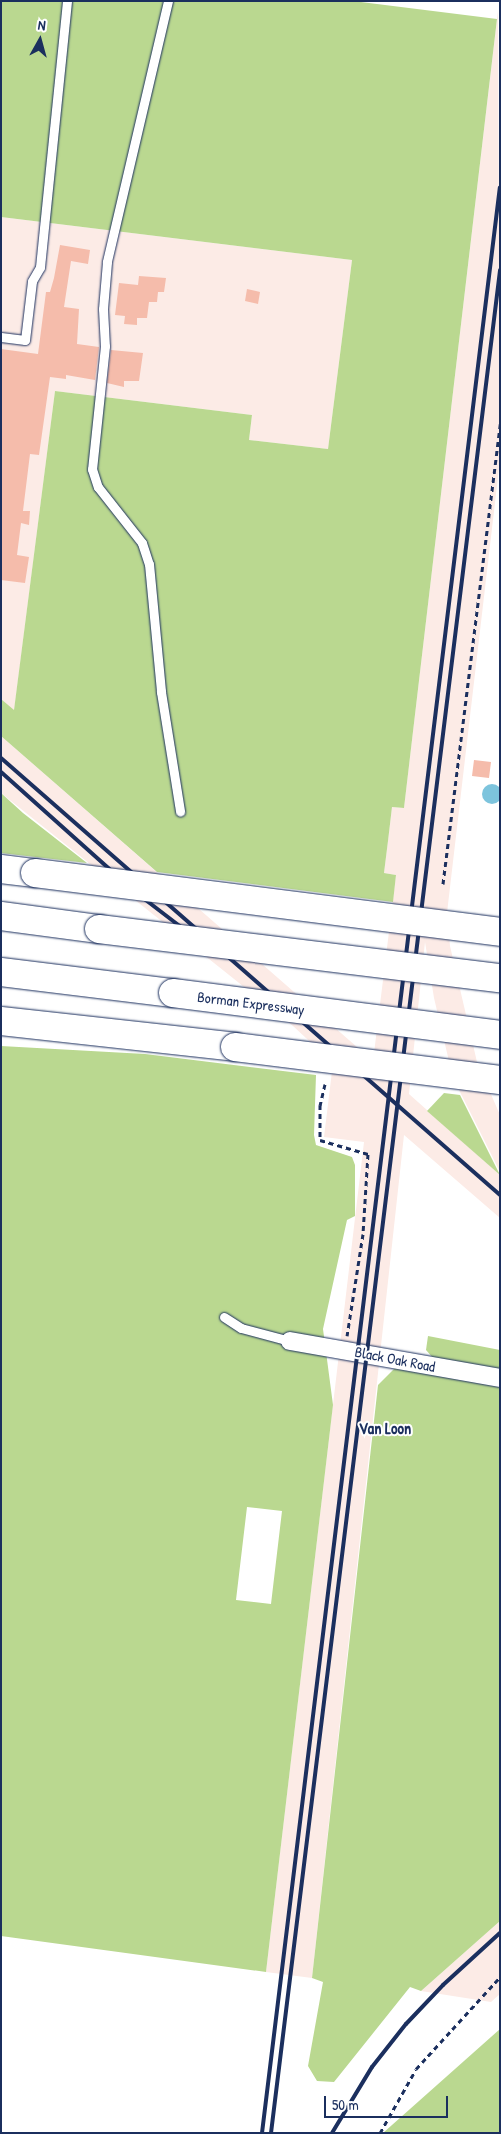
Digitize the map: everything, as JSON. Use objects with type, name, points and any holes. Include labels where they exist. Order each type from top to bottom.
[{"type":"highway","points":[[1,869],[500,932]]},
{"type":"highway","points":[[1,916],[500,978]]},
{"type":"highway","name":"Borman Expressway","points":[[1,972],[500,1035]]},
{"type":"highway","points":[[1,1021],[235,1047],[500,1080]]},
{"type":"street","name":"Black Oak Road","points":[[290,1341],[500,1378]]},
{"type":"lane","points":[[1,337],[25,340],[32,281],[40,267],[67,1]]},
{"type":"lane","points":[[168,1],[107,262],[103,309],[104,346],[92,469],[98,487],[142,543],[149,564],[161,692],[180,811]]},
{"type":"lane","points":[[224,1317],[241,1328],[290,1341]]},
{"type":"path","points":[[443,884],[500,424]]},
{"type":"path","points":[[324,1084],[320,1140],[368,1154],[363,1234],[344,1349]]},
{"type":"path","points":[[380,2133],[416,2070],[500,1977]]},
{"type":"shaded area","points":[[498,11],[500,460],[447,913],[450,946],[477,1062],[500,1115],[500,1172],[453,1078],[434,998],[425,942],[409,1094],[500,1175],[500,1218],[404,1135],[312,1978],[266,1972],[364,1142],[324,1137],[333,1063],[293,1026],[1,793],[1,736],[373,1061],[396,875],[384,873],[392,807],[404,808]]},
{"type":"shaded area","points":[[1,217],[352,260],[328,449],[249,440],[252,415],[55,391],[14,711],[1,699]]},
{"type":"shaded area","points":[[500,1921],[500,1994],[491,2002],[421,1991]]},
{"type":"green space","points":[[1,1],[353,1],[497,19],[404,808],[392,807],[384,873],[396,875],[393,902],[157,872],[1,736],[1,699],[14,710],[55,391],[252,415],[249,440],[328,449],[352,260],[1,217]]},
{"type":"green space","points":[[1,793],[23,813],[87,863],[1,853]]},
{"type":"green space","points":[[1,1046],[145,1054],[316,1075],[314,1135],[316,1145],[352,1157],[355,1165],[355,1216],[347,1220],[323,1329],[333,1405],[266,1972],[1,1936]],"holes":[[[247,1507],[282,1511],[271,1604],[236,1600]]]},
{"type":"green space","points":[[444,1093],[460,1095],[500,1175],[427,1111]]},
{"type":"green space","points":[[428,1336],[500,1350],[500,1374],[433,1358],[426,1350]]},
{"type":"green space","points":[[395,1368],[500,1387],[500,1921],[421,1991],[410,1987],[334,2082],[317,2081],[308,2066],[323,1982],[312,1978],[378,1385]]},
{"type":"green space","points":[[500,2029],[500,2133],[383,2133]]},
{"type":"water","points":[[492,784],[499,787],[502,794],[499,801],[492,804],[485,801],[482,794],[485,787]]},
{"type":"building","points":[[60,245],[90,250],[88,264],[71,261],[64,307],[79,309],[77,344],[99,347],[95,380],[66,375],[66,379],[50,377],[39,455],[30,454],[23,511],[30,511],[29,525],[21,523],[17,555],[29,557],[25,583],[1,580],[1,349],[38,354],[46,292],[50,292]]},
{"type":"building","points":[[139,276],[166,278],[164,292],[158,292],[157,302],[149,302],[147,318],[137,318],[137,325],[124,324],[125,316],[115,315],[119,283],[138,285]]},
{"type":"building","points":[[247,289],[260,292],[258,304],[245,301]]},
{"type":"building","points":[[111,350],[143,353],[139,381],[124,381],[124,387],[107,383]]},
{"type":"building","points":[[474,760],[491,762],[489,778],[472,776]]},
{"type":"railway","points":[[262,2133],[500,187]]},
{"type":"railway","points":[[271,2133],[500,270]]},
{"type":"railway","points":[[1,758],[500,1195]]},
{"type":"railway","points":[[1,772],[134,891],[207,947]]},
{"type":"railway","points":[[332,2133],[372,2067],[406,2024],[443,1985],[500,1933]]},
{"type":"district","name":"Van Loon","points":[[385,1428]]}]
